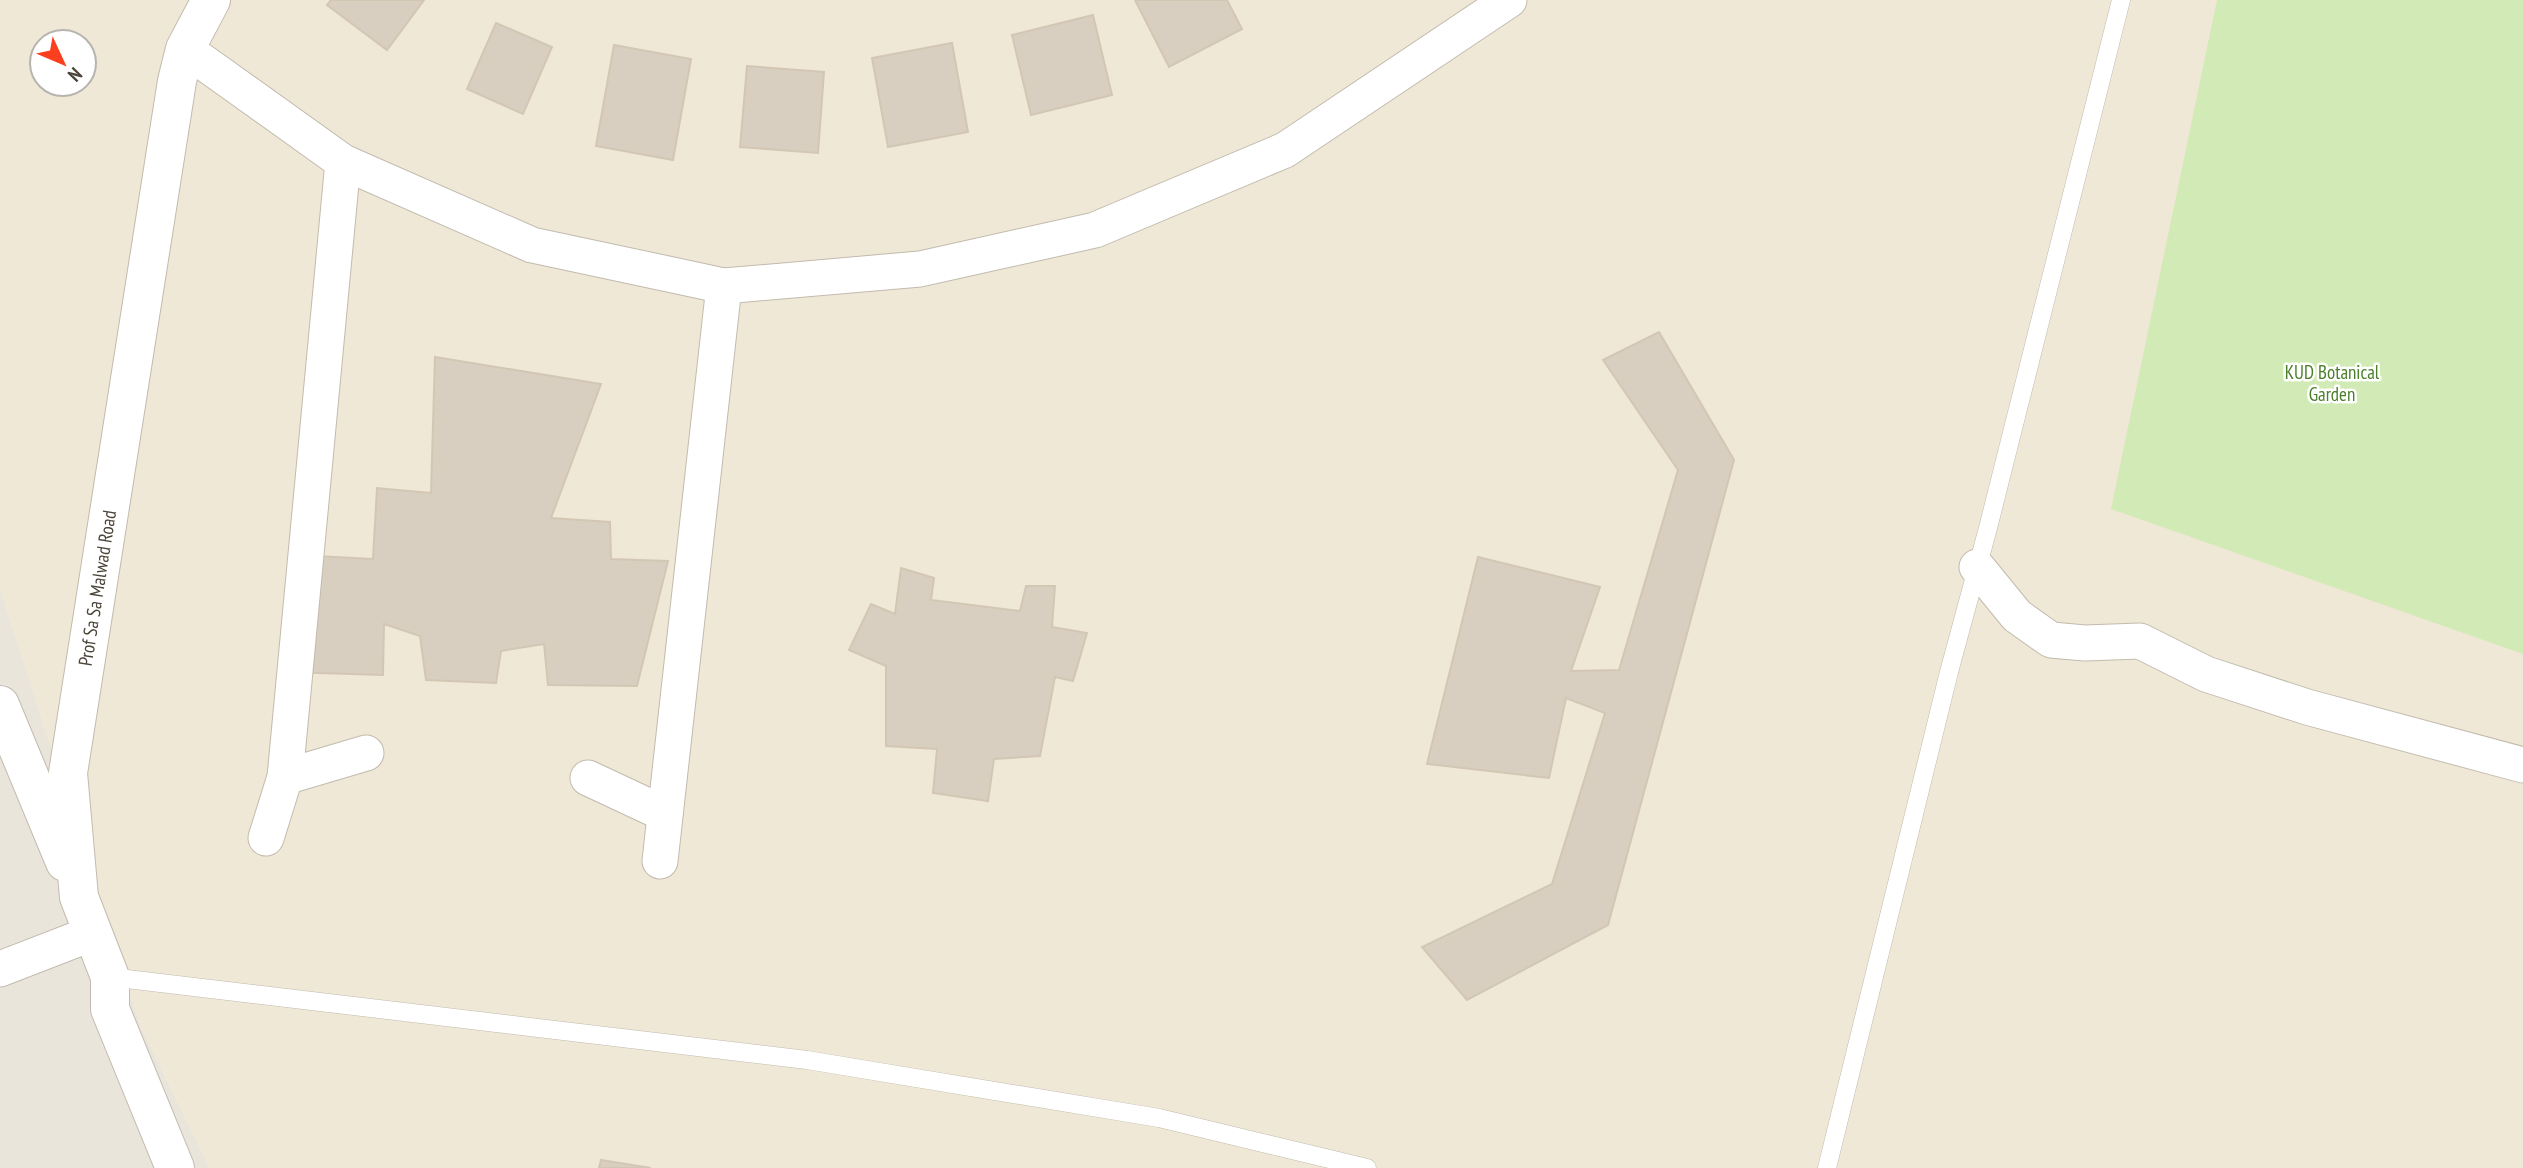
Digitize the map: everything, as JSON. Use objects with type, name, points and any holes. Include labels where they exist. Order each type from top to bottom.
[{"type":"street","points":[[196,17],[343,162],[532,245],[724,286],[920,270],[1096,230],[1285,150],[1509,0]]},
{"type":"street","name":"Prof Sa Sa Malwad Road","points":[[176,1168],[110,1009],[110,977],[79,897],[68,773],[177,81],[196,17]]},
{"type":"street","points":[[266,838],[285,777],[343,162]]},
{"type":"street","points":[[660,861],[724,286]]},
{"type":"street","points":[[1977,567],[2017,616],[2050,640],[2085,643],[2140,641],[2206,674],[2294,703],[2523,765]]},
{"type":"street","points":[[0,705],[79,897]]},
{"type":"street","points":[[285,777],[366,753]]},
{"type":"street","points":[[588,778],[665,814]]},
{"type":"street","points":[[0,969],[93,933]]},
{"type":"lane","points":[[1827,1168],[1949,671],[2122,0]]},
{"type":"lane","points":[[110,977],[807,1060],[1160,1118],[1367,1168]]},
{"type":"shaded area","points":[[0,0],[2523,0],[2523,1168],[210,1168],[141,1027],[0,588]]},
{"type":"shaded area","points":[[0,588],[141,1027],[210,1168],[0,1168]]},
{"type":"green space","name":"KUD Botanical Garden","points":[[2217,0],[2523,0],[2523,654],[2111,509]]},
{"type":"building","points":[[331,0],[424,0],[387,50],[327,5]]},
{"type":"building","points":[[1135,0],[1227,0],[1242,29],[1169,67]]},
{"type":"building","points":[[1093,15],[1112,95],[1031,115],[1012,35]]},
{"type":"building","points":[[496,23],[552,47],[523,114],[467,89]]},
{"type":"building","points":[[952,43],[968,132],[888,147],[872,58]]},
{"type":"building","points":[[614,45],[691,59],[673,160],[596,146]]},
{"type":"building","points":[[747,66],[824,72],[818,153],[740,147]]},
{"type":"building","points":[[1659,332],[1734,460],[1608,925],[1467,1000],[1422,947],[1552,884],[1605,713],[1566,698],[1549,778],[1427,764],[1478,557],[1600,587],[1571,671],[1619,670],[1678,470],[1603,360]]},
{"type":"building","points":[[435,357],[601,384],[551,518],[610,522],[611,559],[668,561],[637,686],[548,685],[544,644],[501,651],[496,683],[426,680],[420,636],[384,624],[383,675],[285,672],[297,555],[373,559],[377,488],[431,493]]},
{"type":"building","points":[[901,568],[934,578],[931,600],[1020,611],[1026,586],[1055,586],[1052,627],[1087,633],[1073,681],[1055,677],[1040,756],[994,759],[988,801],[933,793],[937,749],[886,746],[886,666],[849,650],[871,604],[895,614]]},
{"type":"building","points":[[601,1160],[651,1168],[599,1168]]}]
